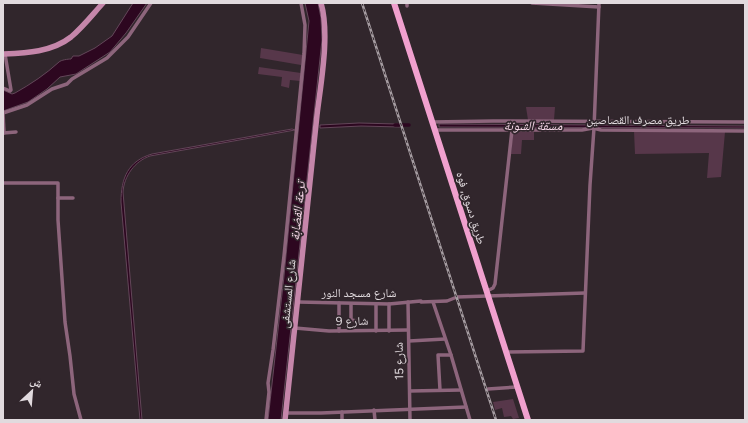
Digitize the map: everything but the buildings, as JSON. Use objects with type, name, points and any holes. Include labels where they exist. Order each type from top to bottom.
[{"type":"main road","points":[[4,54],[37,51],[58,44],[71,37],[103,3]]},
{"type":"main road","name":"شارع المستشفى","points":[[285,420],[325,36],[324,17],[321,3]]},
{"type":"main road","name":"طريق دسوق, فوه","points":[[394,3],[486,294],[528,420]]},
{"type":"street","points":[[16,132],[4,133],[3,113],[29,104],[52,89],[67,84],[72,79],[107,58],[128,37],[151,3]]},
{"type":"street","points":[[266,420],[269,392],[268,383],[284,256],[304,54],[305,25],[301,3]]},
{"type":"street","points":[[506,352],[584,351],[585,293],[599,5],[532,3]]},
{"type":"street","points":[[3,88],[10,91],[11,90],[5,70],[4,54]]},
{"type":"street","points":[[485,121],[485,130]]},
{"type":"street","points":[[486,294],[495,284],[516,121]]},
{"type":"street","points":[[432,122],[745,122]]},
{"type":"street","name":"طريق مصرف القصاصين","points":[[434,130],[584,130],[594,128],[600,130],[745,131]]},
{"type":"street","points":[[3,183],[58,183],[58,226],[65,322],[74,394],[81,420]]},
{"type":"street","points":[[58,198],[73,198]]},
{"type":"street","name":"شارع مسجد النور","points":[[298,302],[389,304],[447,301],[457,297],[486,294],[585,293]]},
{"type":"street","name":"شارع 15","points":[[408,302],[410,420]]},
{"type":"street","points":[[433,302],[446,339],[470,420]]},
{"type":"street","points":[[339,303],[339,331]]},
{"type":"street","points":[[351,304],[351,320],[357,321]]},
{"type":"street","points":[[376,304],[376,331]]},
{"type":"street","points":[[389,304],[389,331]]},
{"type":"street","name":"شارع 9","points":[[295,328],[321,331],[408,330]]},
{"type":"street","points":[[408,341],[446,339]]},
{"type":"street","points":[[440,390],[438,355],[451,355]]},
{"type":"street","points":[[488,389],[517,387]]},
{"type":"street","points":[[410,391],[461,390]]},
{"type":"street","points":[[286,412],[342,412],[466,407]]},
{"type":"street","points":[[374,410],[375,420]]},
{"type":"street","points":[[342,412],[342,420]]},
{"type":"shaded area","points":[[261,48],[303,55],[301,65],[260,58]]},
{"type":"shaded area","points":[[259,67],[301,73],[300,81],[290,80],[289,88],[281,86],[282,77],[258,74]]},
{"type":"shaded area","points":[[526,107],[555,107],[554,120],[528,120]]},
{"type":"shaded area","points":[[513,131],[534,131],[534,140],[522,140],[521,154],[511,154]]},
{"type":"shaded area","points":[[634,131],[725,132],[721,177],[707,178],[709,153],[635,154]]},
{"type":"shaded area","points":[[513,399],[519,418],[513,419],[511,416],[504,417],[502,408],[495,410],[493,402]]},
{"type":"water","points":[[133,3],[147,3],[126,33],[110,52],[76,74],[60,77],[47,89],[28,102],[3,111],[3,90],[12,94],[15,93],[38,79],[60,61],[71,59],[73,56],[79,56],[95,48],[112,36]]},
{"type":"water","name":"ترعة القضابة","points":[[305,3],[318,3],[321,18],[322,40],[281,420],[268,420],[309,21]]},
{"type":"water","points":[[359,123],[399,124],[400,127],[361,126],[320,128],[320,125]]},
{"type":"water","points":[[439,124],[745,126],[745,128],[439,127]]},
{"type":"water","points":[[292,129],[295,130],[150,156],[135,165],[128,175],[123,192],[142,420],[140,420],[121,202],[124,178],[137,161],[152,154]]},
{"type":"waterway","name":"مسقة الشونة","points":[[395,125],[409,125]]},
{"type":"railway","points":[[362,3],[496,420]]}]
